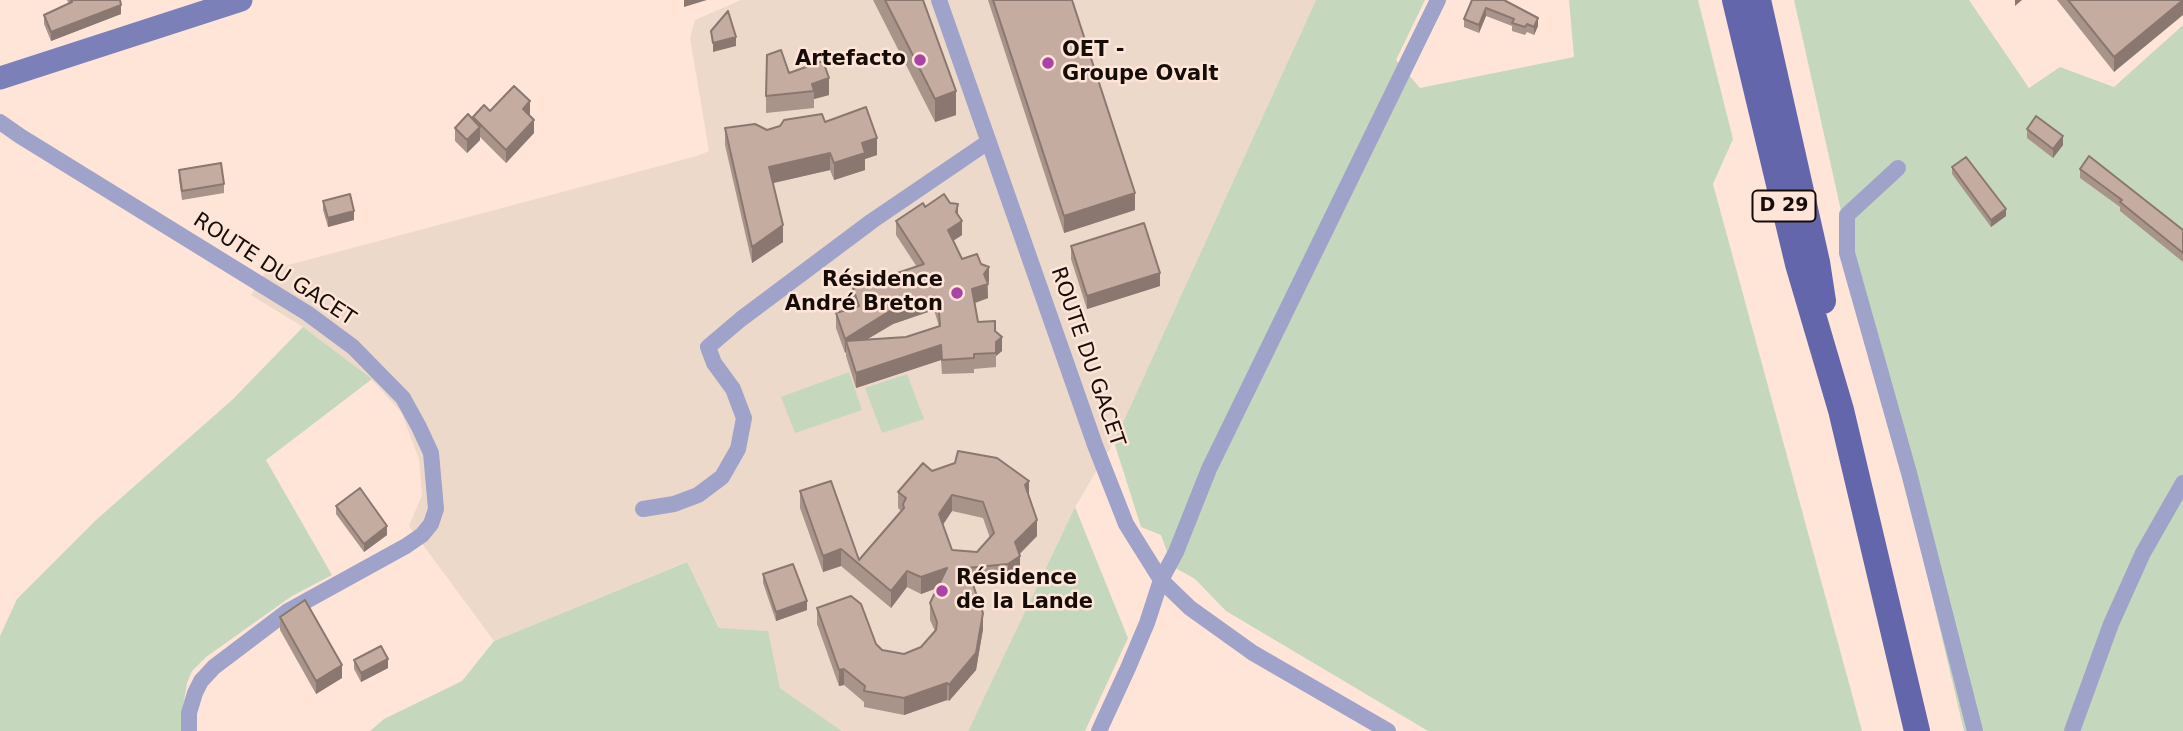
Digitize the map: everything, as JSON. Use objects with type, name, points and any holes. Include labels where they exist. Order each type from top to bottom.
[{"type":"main road","points":[[0,78],[241,0]]},
{"type":"main road","name":"D 29","points":[[1735,0],[1798,264],[1841,410],[1917,731]]},
{"type":"main road","name":"D 29","points":[[1758,0],[1817,262],[1841,410]]},
{"type":"street","name":"ROUTE DU GACET","points":[[939,0],[1095,445],[1126,524],[1161,580],[1190,608],[1253,653],[1388,731]]},
{"type":"street","points":[[1099,731],[1147,623],[1161,580],[1177,552],[1209,469],[1438,0]]},
{"type":"street","name":"ROUTE DU GACET","points":[[0,122],[307,313],[353,347],[403,398],[431,453],[436,509],[431,524],[422,535],[288,611],[214,667],[201,681],[195,693],[189,713],[189,731]]},
{"type":"street","points":[[643,509],[674,504],[698,495],[722,477],[738,449],[744,418],[733,389],[714,363],[708,346],[741,318],[872,221],[988,142]]},
{"type":"street","points":[[1898,167],[1847,215],[1847,253],[1909,473],[1975,731]]},
{"type":"street","points":[[2072,731],[2111,624],[2143,553],[2183,483]]},
{"type":"shaded area","points":[[741,0],[1316,0],[1114,442],[1075,507],[968,731],[842,731],[780,688],[767,631],[720,629],[686,562],[494,641],[409,526],[422,495],[419,459],[401,412],[371,379],[303,327],[251,295],[266,271],[709,151],[690,38],[695,20]]},
{"type":"green space","points":[[1316,0],[1425,0],[1396,60],[1420,88],[1574,57],[1569,0],[1698,0],[1733,139],[1713,184],[1862,731],[1428,731],[1226,611],[1195,579],[1172,566],[1161,535],[1141,527],[1114,442]]},
{"type":"green space","points":[[1794,0],[1969,0],[2029,88],[2060,67],[2114,87],[2183,25],[2183,731],[1964,731]]},
{"type":"green space","points":[[303,327],[372,379],[266,460],[332,575],[292,596],[206,657],[192,671],[183,707],[184,731],[0,731],[0,636],[17,599],[96,520],[232,400]]},
{"type":"green space","points":[[849,372],[862,410],[795,433],[781,397]]},
{"type":"green space","points":[[907,374],[924,419],[882,433],[865,388]]},
{"type":"green space","points":[[1075,507],[1128,638],[1085,731],[968,731]]},
{"type":"green space","points":[[687,562],[719,628],[768,631],[780,688],[842,731],[370,731],[384,719],[462,681],[494,641]]},
{"type":"building","points":[[71,0],[120,0],[121,5],[51,32],[44,15],[72,2]]},
{"type":"building","points":[[885,0],[923,0],[956,91],[935,99]]},
{"type":"building","name":"OET - Groupe Ovalt","points":[[993,0],[1072,0],[1135,193],[1064,216]]},
{"type":"building","points":[[1472,0],[1504,0],[1538,18],[1534,27],[1527,24],[1525,27],[1512,23],[1514,19],[1486,8],[1479,25],[1464,19]]},
{"type":"building","points":[[2068,0],[2183,0],[2114,57]]},
{"type":"building","points":[[728,11],[736,37],[713,43],[711,31]]},
{"type":"building","points":[[781,50],[789,73],[823,61],[829,78],[812,84],[814,91],[766,96],[767,55]]},
{"type":"building","points":[[514,86],[530,101],[523,109],[534,120],[506,150],[473,117],[484,105],[490,111]]},
{"type":"building","points":[[866,107],[877,138],[862,143],[865,153],[834,163],[830,153],[769,167],[783,225],[752,247],[725,128],[755,124],[767,130],[780,126],[784,120],[822,114],[825,122]]},
{"type":"building","points":[[468,114],[480,127],[467,140],[455,128]]},
{"type":"building","points":[[2036,116],[2063,136],[2053,149],[2027,129]]},
{"type":"building","points":[[2089,156],[2183,230],[2183,253],[2120,202],[2122,200],[2080,169]]},
{"type":"building","points":[[1966,157],[2006,209],[1991,220],[1952,167]]},
{"type":"building","points":[[221,163],[224,184],[182,191],[179,170]]},
{"type":"building","points":[[350,194],[354,211],[328,218],[323,201]]},
{"type":"building","points":[[944,194],[950,203],[958,204],[956,212],[962,221],[948,230],[962,259],[977,254],[981,264],[989,267],[984,274],[988,284],[972,289],[978,322],[995,321],[995,331],[1002,337],[996,342],[996,353],[974,354],[974,358],[942,360],[941,345],[856,373],[846,341],[906,337],[940,326],[934,296],[893,309],[845,339],[836,313],[859,306],[853,288],[924,264],[896,221],[923,203],[925,207]]},
{"type":"building","points":[[1144,223],[1160,273],[1087,296],[1071,246]]},
{"type":"building","name":"Résidence de la Lande","points":[[958,451],[997,458],[1029,481],[1025,485],[1037,520],[1015,542],[1020,556],[1008,564],[967,568],[983,613],[976,653],[949,685],[947,683],[904,698],[864,691],[865,686],[844,669],[839,670],[817,608],[851,596],[861,604],[876,644],[882,650],[904,654],[921,647],[936,630],[937,622],[930,603],[947,568],[921,577],[907,571],[891,591],[841,549],[823,556],[800,491],[831,481],[859,560],[904,508],[906,498],[898,492],[923,463],[932,471],[955,463]],"holes":[[[952,495],[983,502],[994,533],[977,552],[952,550],[939,514]]]},
{"type":"building","points":[[360,488],[387,526],[364,544],[336,506]]},
{"type":"building","points":[[793,564],[807,601],[776,612],[763,574]]},
{"type":"building","points":[[305,600],[342,665],[316,681],[280,617]]},
{"type":"building","points":[[381,646],[388,659],[361,673],[354,660]]},
{"type":"place","name":"Artefacto","points":[[920,60]]},
{"type":"place","name":"OET - Groupe Ovalt","points":[[1048,63]]},
{"type":"place","name":"Résidence André Breton","points":[[957,293]]},
{"type":"place","name":"Résidence de la Lande","points":[[942,591]]}]
